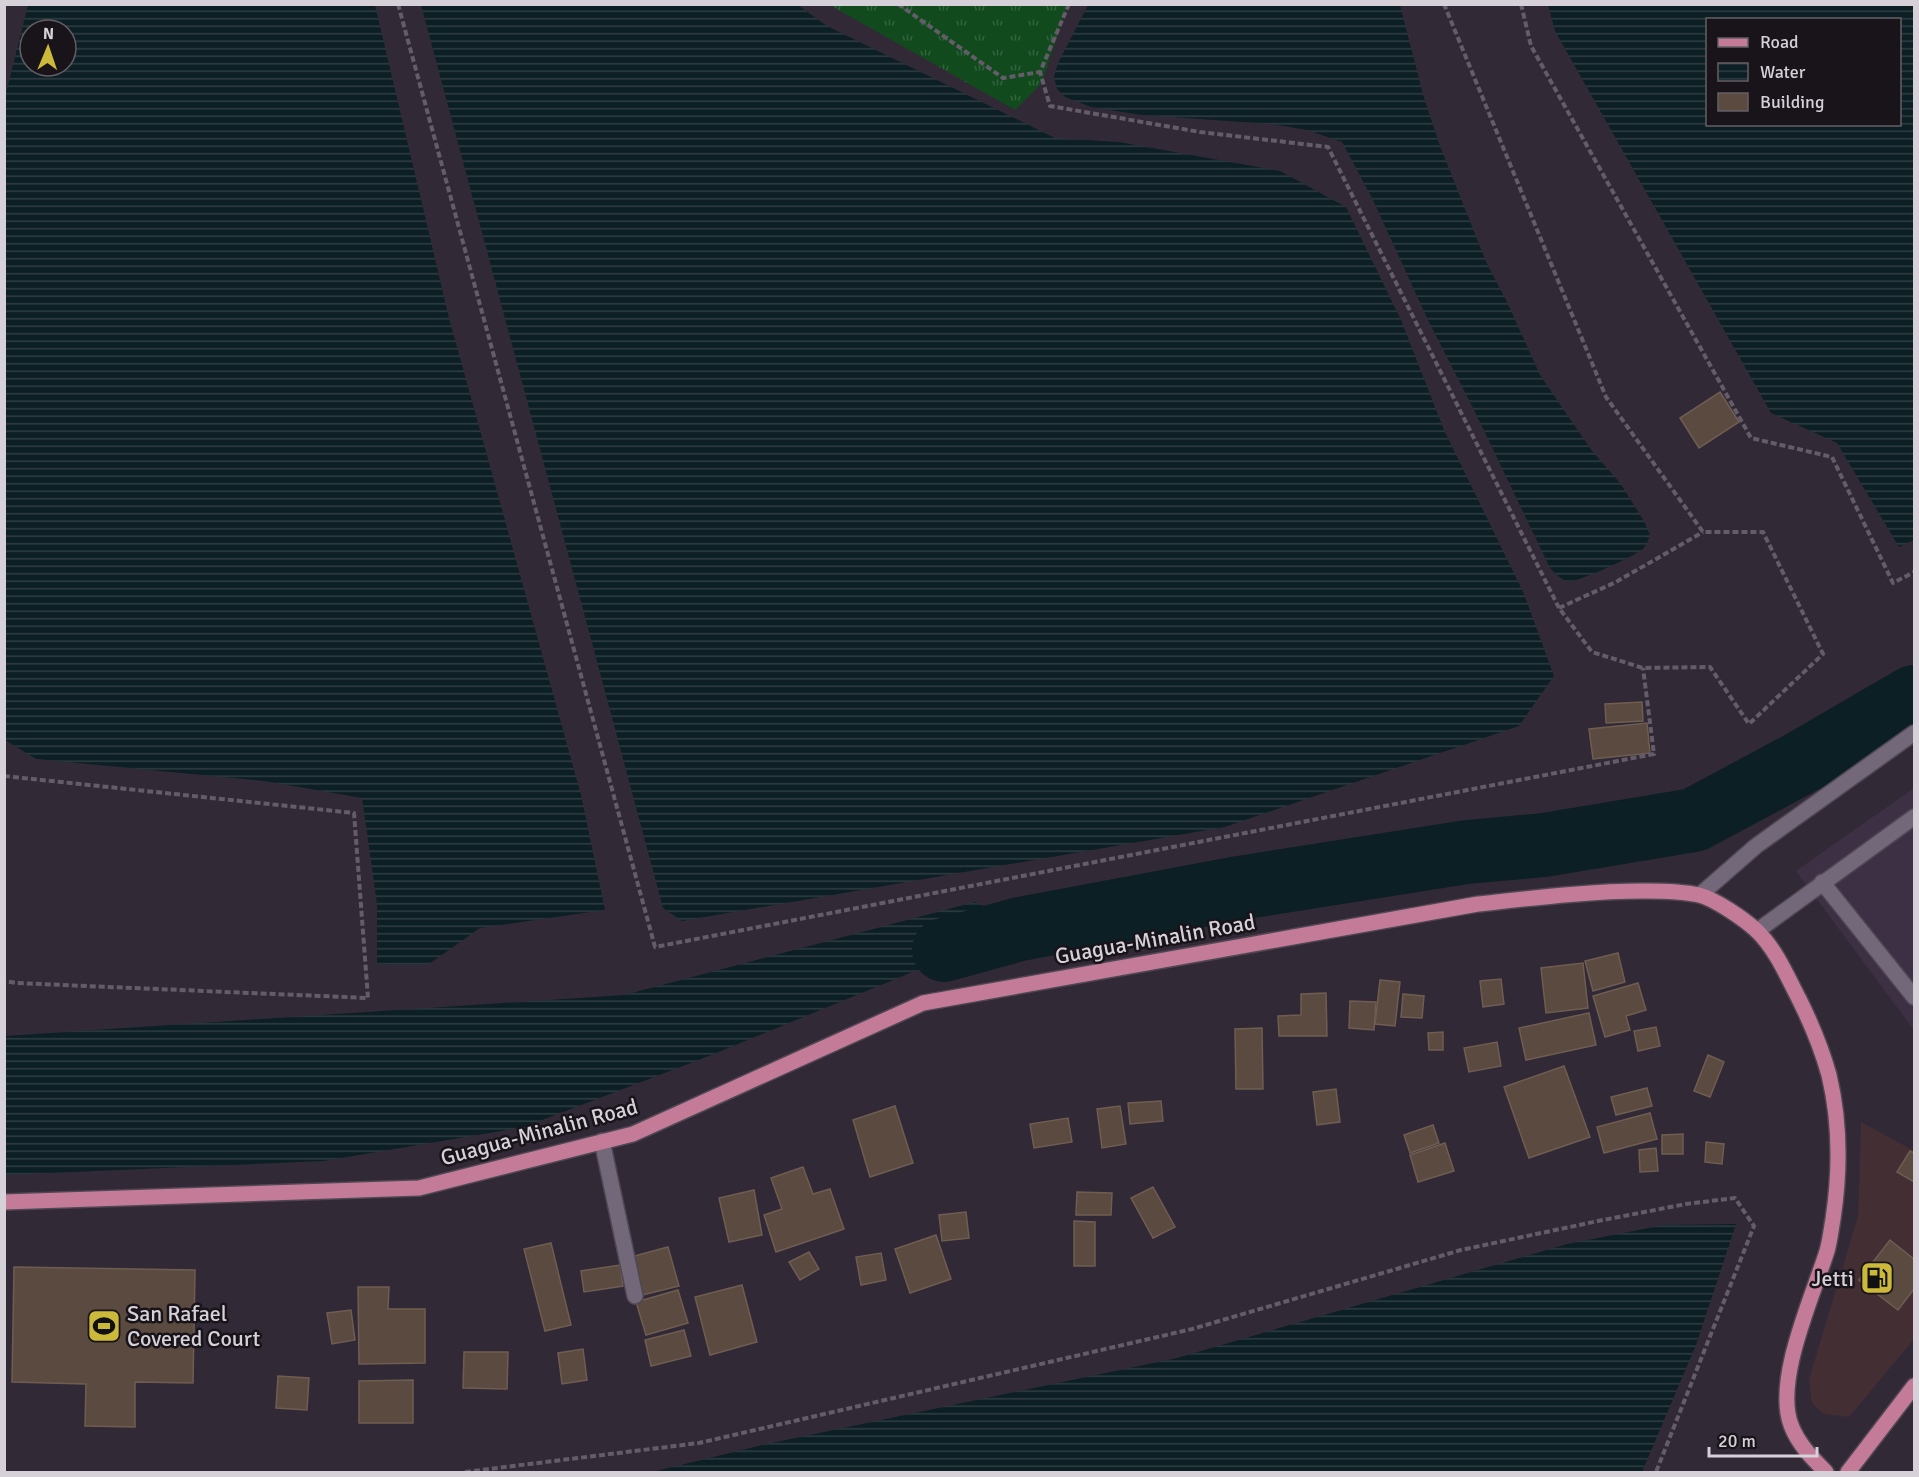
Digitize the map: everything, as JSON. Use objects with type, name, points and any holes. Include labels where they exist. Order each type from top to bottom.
[{"type":"main road","name":"Guagua-Minalin Road","points":[[4,1202],[419,1188],[633,1134],[923,1003],[1478,904],[1627,891],[1668,891],[1700,895],[1731,911],[1757,931],[1782,964],[1807,1016],[1829,1074],[1837,1144],[1837,1180],[1833,1217],[1828,1248],[1791,1360],[1787,1407],[1791,1426],[1801,1443],[1826,1473]]},
{"type":"main road","points":[[1848,1473],[1914,1386]]},
{"type":"street","points":[[1700,895],[1756,846],[1914,733]]},
{"type":"street","points":[[1757,931],[1914,817]]},
{"type":"street","points":[[1822,882],[1914,997]]},
{"type":"street","points":[[602,1142],[635,1296]]},
{"type":"path","points":[[398,4],[655,947],[1654,754],[1643,668]]},
{"type":"path","points":[[898,4],[1004,78],[1040,72]]},
{"type":"path","points":[[1069,4],[1040,72],[1050,106],[1200,132],[1328,147],[1559,608],[1592,652],[1643,668],[1710,667],[1749,724],[1823,654],[1763,532],[1703,532],[1616,582],[1559,608]]},
{"type":"path","points":[[1444,4],[1606,397],[1703,532]]},
{"type":"path","points":[[1521,4],[1531,46],[1751,438],[1832,457],[1893,582],[1914,572]]},
{"type":"path","points":[[4,777],[354,813],[368,998],[4,981]]},
{"type":"path","points":[[465,1473],[699,1443],[1192,1329],[1461,1250],[1609,1218],[1735,1198],[1754,1226],[1656,1473]]},
{"type":"shaded area","points":[[1914,788],[1914,1030],[1796,871]]},
{"type":"shaded area","name":"Jetti","points":[[1861,1122],[1914,1151],[1914,1339],[1849,1417],[1824,1414],[1812,1403],[1809,1379],[1858,1216]]},
{"type":"green space","points":[[1068,4],[1041,84],[1015,110],[830,5]]},
{"type":"water","points":[[28,5],[375,5],[449,318],[581,795],[605,910],[480,928],[429,964],[377,965],[377,904],[362,798],[264,781],[36,759],[5,740],[4,101],[18,45],[18,78],[78,78],[78,18],[25,18]]},
{"type":"water","points":[[421,5],[798,5],[827,26],[1055,138],[1119,142],[1280,171],[1346,207],[1401,320],[1444,430],[1524,594],[1554,676],[1519,726],[1225,827],[682,921],[663,908]]},
{"type":"water","points":[[1088,5],[1400,5],[1424,98],[1440,146],[1487,264],[1540,375],[1592,451],[1620,483],[1644,521],[1650,535],[1644,548],[1608,568],[1576,580],[1564,580],[1550,568],[1428,320],[1373,200],[1342,142],[1307,130],[1271,124],[1141,115],[1091,107],[1065,97],[1057,89],[1054,77],[1058,63]]},
{"type":"water","points":[[1548,5],[1914,5],[1914,540],[1899,547],[1837,443],[1771,413],[1555,31]]},
{"type":"water","points":[[975,902],[1055,938],[915,971],[709,1056],[524,1127],[324,1161],[5,1175],[5,1036],[624,995]]},
{"type":"water","points":[[1736,1224],[1696,1345],[1642,1472],[652,1472],[762,1445],[1177,1358],[1567,1244],[1664,1225]]},
{"type":"building","points":[[1720,392],[1739,422],[1699,448],[1680,418]]},
{"type":"building","points":[[1642,702],[1643,721],[1606,723],[1605,704]]},
{"type":"building","points":[[1647,723],[1650,753],[1593,759],[1589,729]]},
{"type":"building","points":[[1618,953],[1625,982],[1593,991],[1585,961]]},
{"type":"building","points":[[1583,963],[1588,1008],[1546,1013],[1541,968]]},
{"type":"building","points":[[1501,979],[1504,1004],[1483,1007],[1480,981]]},
{"type":"building","points":[[1380,980],[1400,982],[1395,1026],[1375,1024]]},
{"type":"building","points":[[1638,983],[1646,1010],[1626,1016],[1630,1030],[1605,1037],[1593,996]]},
{"type":"building","points":[[1326,993],[1327,1036],[1279,1036],[1278,1016],[1301,1015],[1301,994]]},
{"type":"building","points":[[1403,994],[1424,996],[1422,1018],[1401,1017]]},
{"type":"building","points":[[1350,1001],[1376,1002],[1374,1030],[1349,1028]]},
{"type":"building","points":[[1589,1013],[1596,1045],[1526,1060],[1519,1028]]},
{"type":"building","points":[[1656,1027],[1660,1046],[1638,1051],[1634,1031]]},
{"type":"building","points":[[1262,1028],[1263,1089],[1236,1089],[1235,1029]]},
{"type":"building","points":[[1443,1032],[1443,1050],[1429,1050],[1428,1033]]},
{"type":"building","points":[[1497,1042],[1501,1066],[1469,1072],[1464,1048]]},
{"type":"building","points":[[1708,1055],[1724,1062],[1710,1097],[1694,1091]]},
{"type":"building","points":[[1564,1066],[1590,1137],[1529,1158],[1504,1087]]},
{"type":"building","points":[[1647,1088],[1652,1106],[1616,1115],[1611,1097]]},
{"type":"building","points":[[1336,1089],[1340,1122],[1317,1125],[1313,1092]]},
{"type":"building","points":[[1161,1101],[1163,1121],[1130,1124],[1128,1103]]},
{"type":"building","points":[[895,1106],[913,1163],[870,1177],[853,1120]]},
{"type":"building","points":[[1120,1106],[1126,1144],[1102,1148],[1097,1109]]},
{"type":"building","points":[[1650,1113],[1657,1139],[1604,1153],[1597,1127]]},
{"type":"building","points":[[1068,1118],[1072,1142],[1034,1148],[1030,1124]]},
{"type":"building","points":[[1433,1125],[1439,1143],[1410,1153],[1404,1135]]},
{"type":"building","points":[[1683,1134],[1683,1154],[1662,1154],[1662,1135]]},
{"type":"building","points":[[1706,1142],[1724,1144],[1722,1164],[1705,1162]]},
{"type":"building","points":[[1445,1143],[1454,1171],[1418,1182],[1410,1155]]},
{"type":"building","points":[[1656,1148],[1658,1171],[1640,1172],[1639,1150]]},
{"type":"building","points":[[1910,1151],[1914,1153],[1914,1182],[1897,1172]]},
{"type":"building","points":[[803,1167],[813,1194],[830,1189],[844,1229],[776,1252],[764,1215],[782,1209],[771,1178]]},
{"type":"building","points":[[1153,1187],[1175,1227],[1153,1238],[1131,1198]]},
{"type":"building","points":[[754,1190],[762,1235],[729,1242],[719,1198]]},
{"type":"building","points":[[1077,1192],[1112,1193],[1111,1215],[1076,1215]]},
{"type":"building","points":[[966,1212],[969,1238],[942,1241],[939,1215]]},
{"type":"building","points":[[1074,1221],[1095,1222],[1095,1266],[1074,1266]]},
{"type":"building","points":[[936,1235],[951,1279],[910,1293],[895,1249]]},
{"type":"building","points":[[1890,1240],[1914,1259],[1914,1289],[1898,1310],[1859,1280]]},
{"type":"building","points":[[551,1243],[571,1325],[545,1331],[524,1249]]},
{"type":"building","points":[[668,1247],[679,1286],[638,1296],[627,1258]]},
{"type":"building","points":[[809,1252],[819,1269],[800,1280],[789,1262]]},
{"type":"building","points":[[881,1253],[886,1280],[861,1285],[856,1257]]},
{"type":"building","points":[[620,1265],[623,1286],[584,1292],[581,1271]]},
{"type":"building","name":"San Rafael Covered Court","points":[[14,1267],[195,1270],[193,1383],[135,1382],[135,1427],[85,1426],[86,1384],[12,1382]]},
{"type":"building","points":[[742,1285],[757,1342],[710,1355],[695,1297]]},
{"type":"building","points":[[358,1287],[389,1287],[388,1309],[425,1309],[425,1363],[359,1364]]},
{"type":"building","points":[[678,1290],[688,1323],[646,1335],[636,1302]]},
{"type":"building","points":[[351,1310],[355,1340],[332,1344],[327,1313]]},
{"type":"building","points":[[684,1330],[691,1356],[651,1366],[645,1340]]},
{"type":"building","points":[[583,1349],[587,1380],[562,1384],[558,1353]]},
{"type":"building","points":[[464,1352],[508,1352],[507,1389],[463,1388]]},
{"type":"building","points":[[278,1376],[309,1378],[307,1410],[276,1408]]},
{"type":"building","points":[[413,1380],[413,1423],[359,1423],[359,1381]]},
{"type":"waterway","points":[[944,950],[1020,929],[1239,888],[1467,852],[1544,845],[1694,820],[1804,761],[1914,697]]},
{"type":"place","name":"Jetti","points":[[1877,1278]]},
{"type":"place","name":"San Rafael Covered Court","points":[[104,1326]]}]
